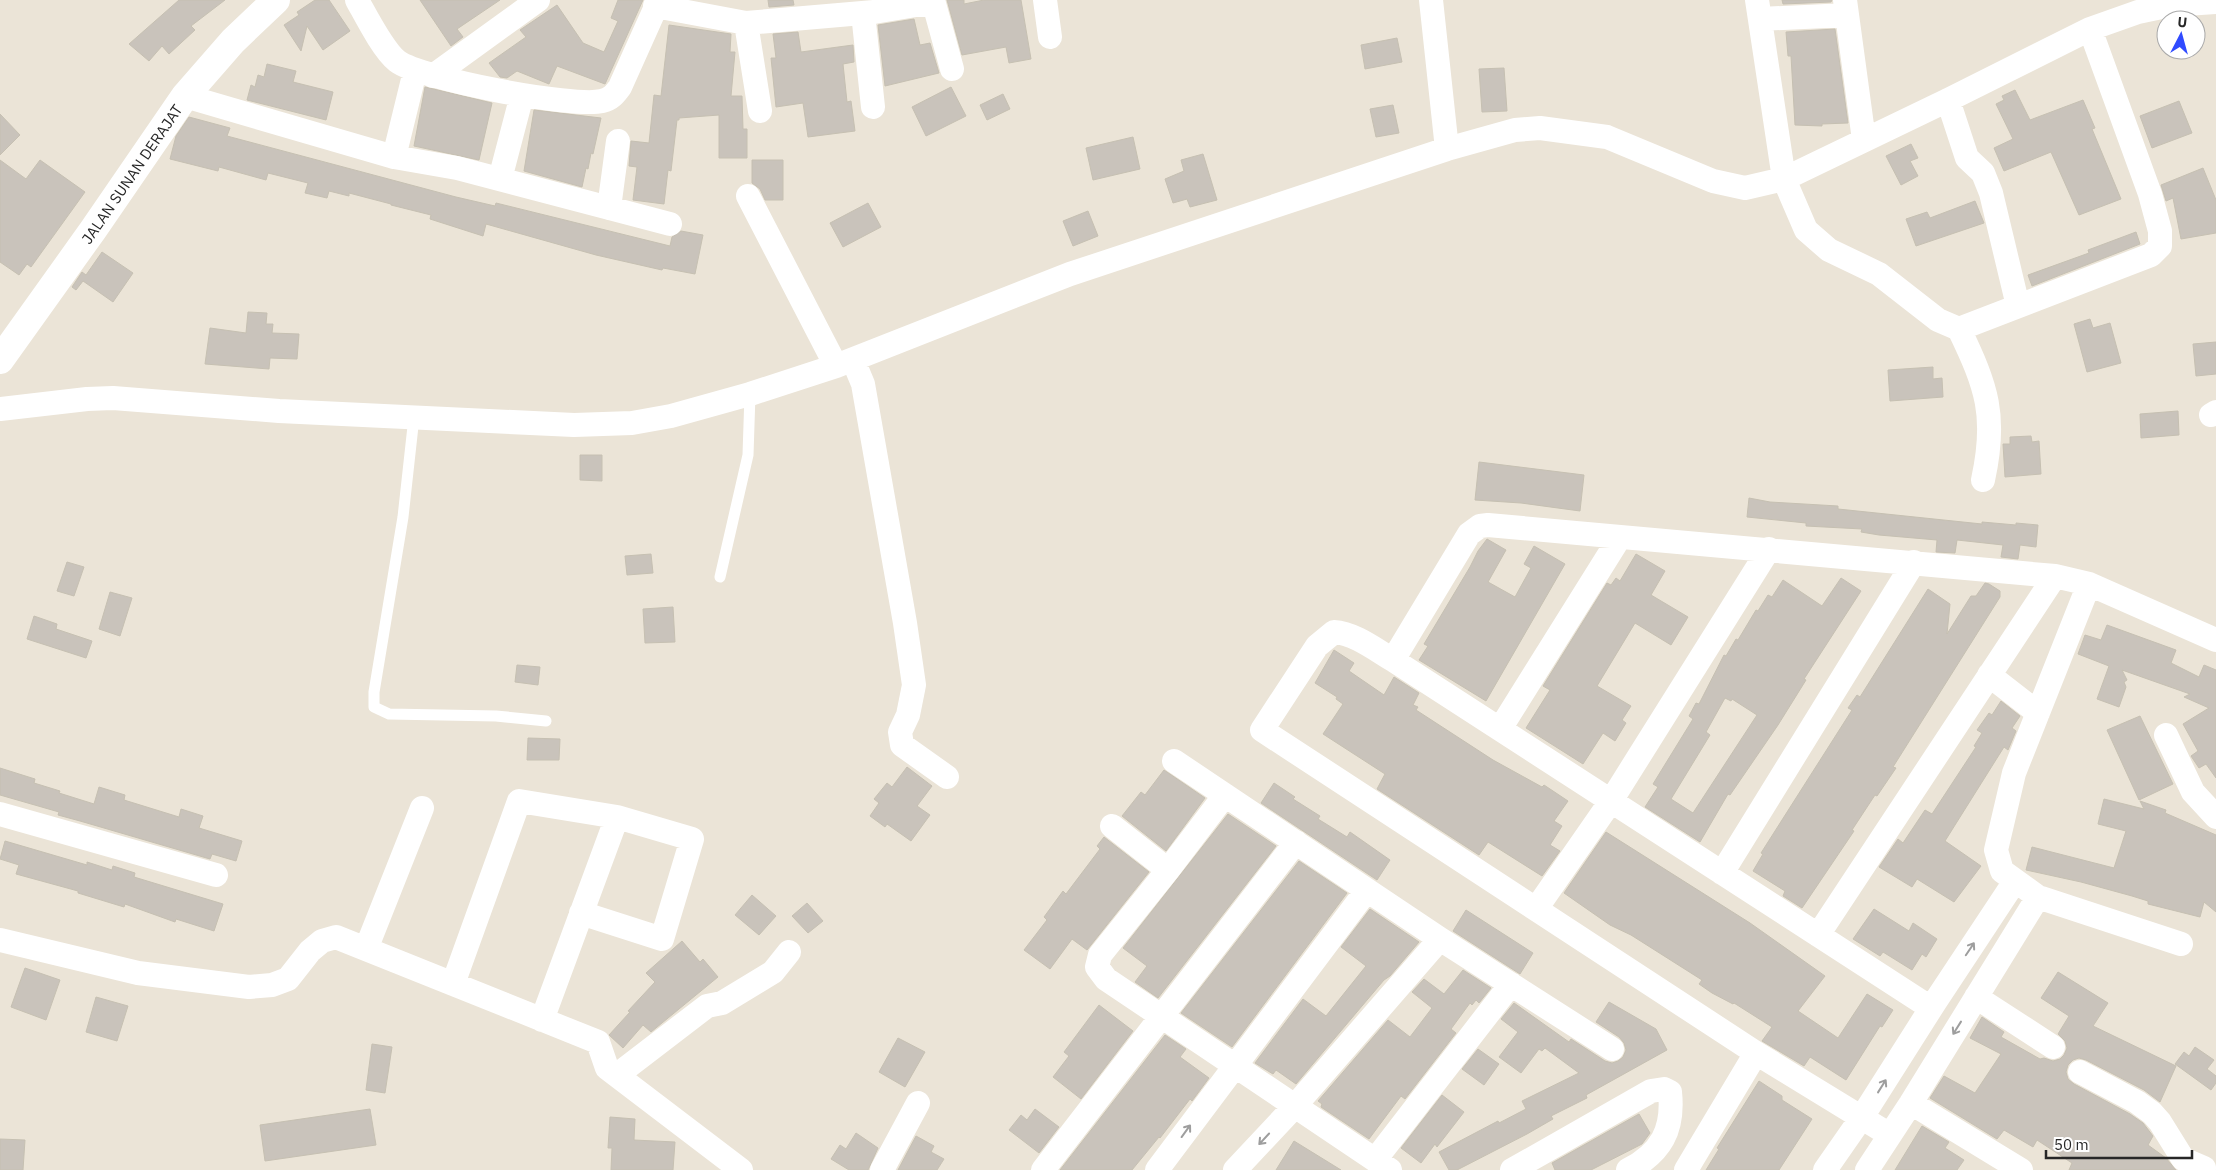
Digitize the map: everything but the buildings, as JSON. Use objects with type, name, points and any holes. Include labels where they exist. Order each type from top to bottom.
[{"type":"street","name":"JALAN SUNAN DERAJAT","points":[[0,360],[93,230],[185,96],[233,41],[276,0]]},
{"type":"street","points":[[357,0],[372,28],[396,61],[424,74],[522,94],[585,103],[602,101],[612,97],[620,87],[657,3],[746,23],[863,13],[933,2],[952,69]]},
{"type":"street","points":[[394,157],[424,74],[538,0]]},
{"type":"street","points":[[1045,0],[1050,37]]},
{"type":"street","points":[[1431,0],[1447,149]]},
{"type":"street","points":[[0,409],[87,399],[113,398],[279,411],[605,426],[632,424],[671,416],[750,394],[844,363],[1070,274],[1447,149],[1515,130],[1540,128],[1607,137],[1713,181],[1745,188],[1784,179],[2090,29],[2138,12],[2171,5],[2216,2]]},
{"type":"street","points":[[1864,140],[1846,7],[1758,9],[1784,179],[1806,230],[1829,250],[1879,274],[1938,320],[1959,330],[1983,383],[1989,412],[1990,451],[1983,480]]},
{"type":"street","points":[[863,13],[873,107]]},
{"type":"street","points":[[746,23],[760,111]]},
{"type":"street","points":[[1959,330],[2151,255],[2160,246],[2160,231],[2150,194],[2090,29]]},
{"type":"street","points":[[500,179],[522,94]]},
{"type":"street","points":[[185,96],[394,157],[457,168],[670,224]]},
{"type":"street","points":[[1948,100],[1967,158],[1983,173],[1991,193],[2018,306]]},
{"type":"street","points":[[609,208],[618,141]]},
{"type":"street","points":[[748,196],[844,363],[862,384],[906,623],[914,685],[908,715],[900,732],[902,745],[947,777]]},
{"type":"street","points":[[1393,660],[1469,534],[1480,526],[1488,525],[2055,576],[2089,584],[2216,640]]},
{"type":"street","points":[[1500,729],[1620,537]]},
{"type":"street","points":[[1536,909],[1611,801],[1769,549]]},
{"type":"street","points":[[1722,873],[1914,562]]},
{"type":"street","points":[[1818,936],[2055,576]]},
{"type":"street","points":[[2089,584],[2014,773],[1996,850],[2002,871],[2038,897],[2181,944]]},
{"type":"street","points":[[1890,1135],[1756,1053],[1262,730],[1317,646],[1334,632],[1341,632],[1393,660],[1931,1008]]},
{"type":"street","points":[[1990,675],[2038,713]]},
{"type":"street","points":[[2166,735],[2193,792],[2216,817]]},
{"type":"street","points":[[1174,761],[1440,939],[1612,1049]]},
{"type":"street","points":[[1225,795],[1168,870],[1100,954],[1097,967],[1106,979],[1235,1065],[1294,1107],[1382,1165],[1511,984]]},
{"type":"street","points":[[453,984],[519,802],[616,817],[692,840],[662,939],[581,913]]},
{"type":"street","points":[[366,949],[422,808]]},
{"type":"street","points":[[0,814],[216,875]]},
{"type":"street","points":[[542,1020],[616,817]]},
{"type":"street","points":[[1112,826],[1168,870]]},
{"type":"street","points":[[1043,1170],[1296,842]]},
{"type":"street","points":[[1825,1170],[1862,1117],[2015,881]]},
{"type":"street","points":[[1157,1170],[1367,890]]},
{"type":"street","points":[[1867,1170],[1911,1103],[2038,897]]},
{"type":"street","points":[[0,940],[138,973],[249,988],[272,985],[288,979],[310,951],[322,941],[336,937],[598,1042],[607,1068],[741,1170]]},
{"type":"street","points":[[1235,1170],[1294,1107],[1440,939]]},
{"type":"street","points":[[618,1075],[707,1006],[722,1003],[773,972],[789,952]]},
{"type":"street","points":[[1976,997],[2053,1047]]},
{"type":"street","points":[[1686,1170],[1756,1053]]},
{"type":"street","points":[[2080,1072],[2136,1102],[2152,1113],[2160,1122],[2183,1159],[2207,1166]]},
{"type":"street","points":[[1518,1168],[1651,1091],[1664,1089],[1670,1092],[1671,1102],[1669,1119],[1662,1141],[1655,1152],[1628,1170]]},
{"type":"street","points":[[1911,1103],[2021,1170]]},
{"type":"street","points":[[882,1170],[918,1104]]},
{"type":"lane","points":[[720,577],[748,455],[750,394]]},
{"type":"lane","points":[[414,417],[403,517],[374,692],[374,706],[389,714],[496,716],[546,721]]}]
